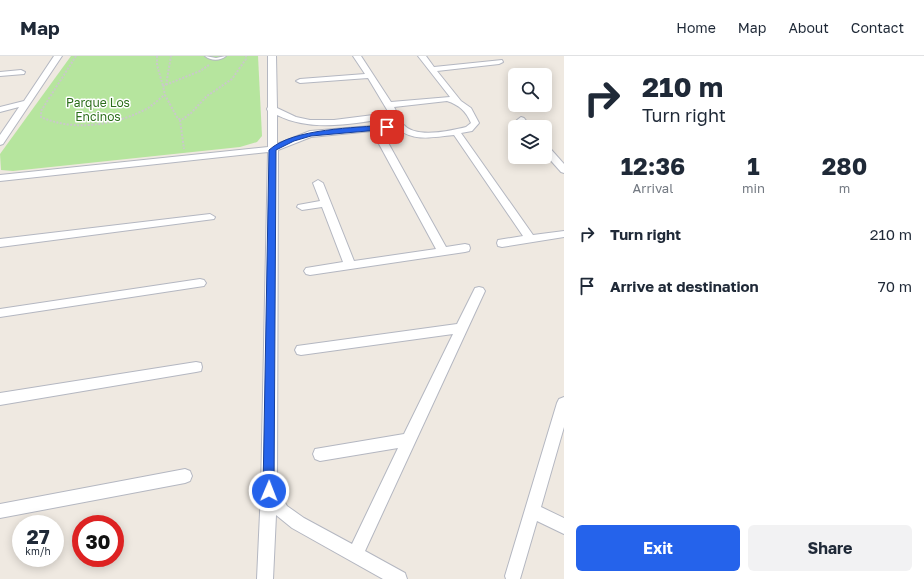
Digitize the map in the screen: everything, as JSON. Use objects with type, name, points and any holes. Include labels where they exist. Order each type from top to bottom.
[{"type":"street","points":[[0,142],[58,56]]},
{"type":"street","points":[[265,579],[269,491],[273,150],[271,109],[272,56]]},
{"type":"street","points":[[357,56],[389,105],[400,126],[408,132],[420,136],[469,129],[475,123],[468,110],[457,101],[422,56]]},
{"type":"street","points":[[432,70],[499,62]]},
{"type":"street","points":[[0,74],[21,72]]},
{"type":"street","points":[[300,81],[370,76]]},
{"type":"street","points":[[389,105],[447,99],[457,101]]},
{"type":"street","points":[[0,110],[28,102]]},
{"type":"street","points":[[271,109],[301,121],[317,122],[394,115]]},
{"type":"street","points":[[0,178],[273,150],[300,136],[400,126]]},
{"type":"street","points":[[375,128],[443,251]]},
{"type":"street","points":[[456,132],[530,239]]},
{"type":"street","points":[[552,156],[564,170]]},
{"type":"street","points":[[318,183],[350,264]]},
{"type":"street","points":[[302,207],[326,203]]},
{"type":"street","points":[[0,243],[210,216]]},
{"type":"street","points":[[502,243],[564,234]]},
{"type":"street","points":[[310,270],[465,248]]},
{"type":"street","points":[[0,312],[200,283]]},
{"type":"street","points":[[355,555],[479,292]]},
{"type":"street","points":[[301,350],[462,328]]},
{"type":"street","points":[[0,399],[196,366]]},
{"type":"street","points":[[513,576],[564,403]]},
{"type":"street","points":[[320,454],[409,440]]},
{"type":"street","points":[[0,511],[185,476]]},
{"type":"street","points":[[269,491],[282,511],[298,523],[399,579]]},
{"type":"street","points":[[533,511],[564,526]]},
{"type":"lane","points":[[209,57],[220,58],[224,56]]},
{"type":"path","points":[[76,56],[41,111],[41,117],[47,121],[58,124],[82,125],[118,118],[146,109],[165,94]]},
{"type":"path","points":[[157,56],[157,65],[165,94],[175,114],[180,120],[185,159]]},
{"type":"path","points":[[166,86],[171,56]]},
{"type":"path","points":[[180,120],[191,113],[207,96],[232,79],[246,59],[246,56]]},
{"type":"path","points":[[163,86],[200,71],[208,66],[209,57]]},
{"type":"green space","name":"Parque Los Encinos","points":[[71,56],[258,56],[262,136],[257,142],[240,147],[13,171],[1,170],[0,154]]},
{"type":"route","points":[[269,491],[273,150],[300,136],[387,127]]}]
